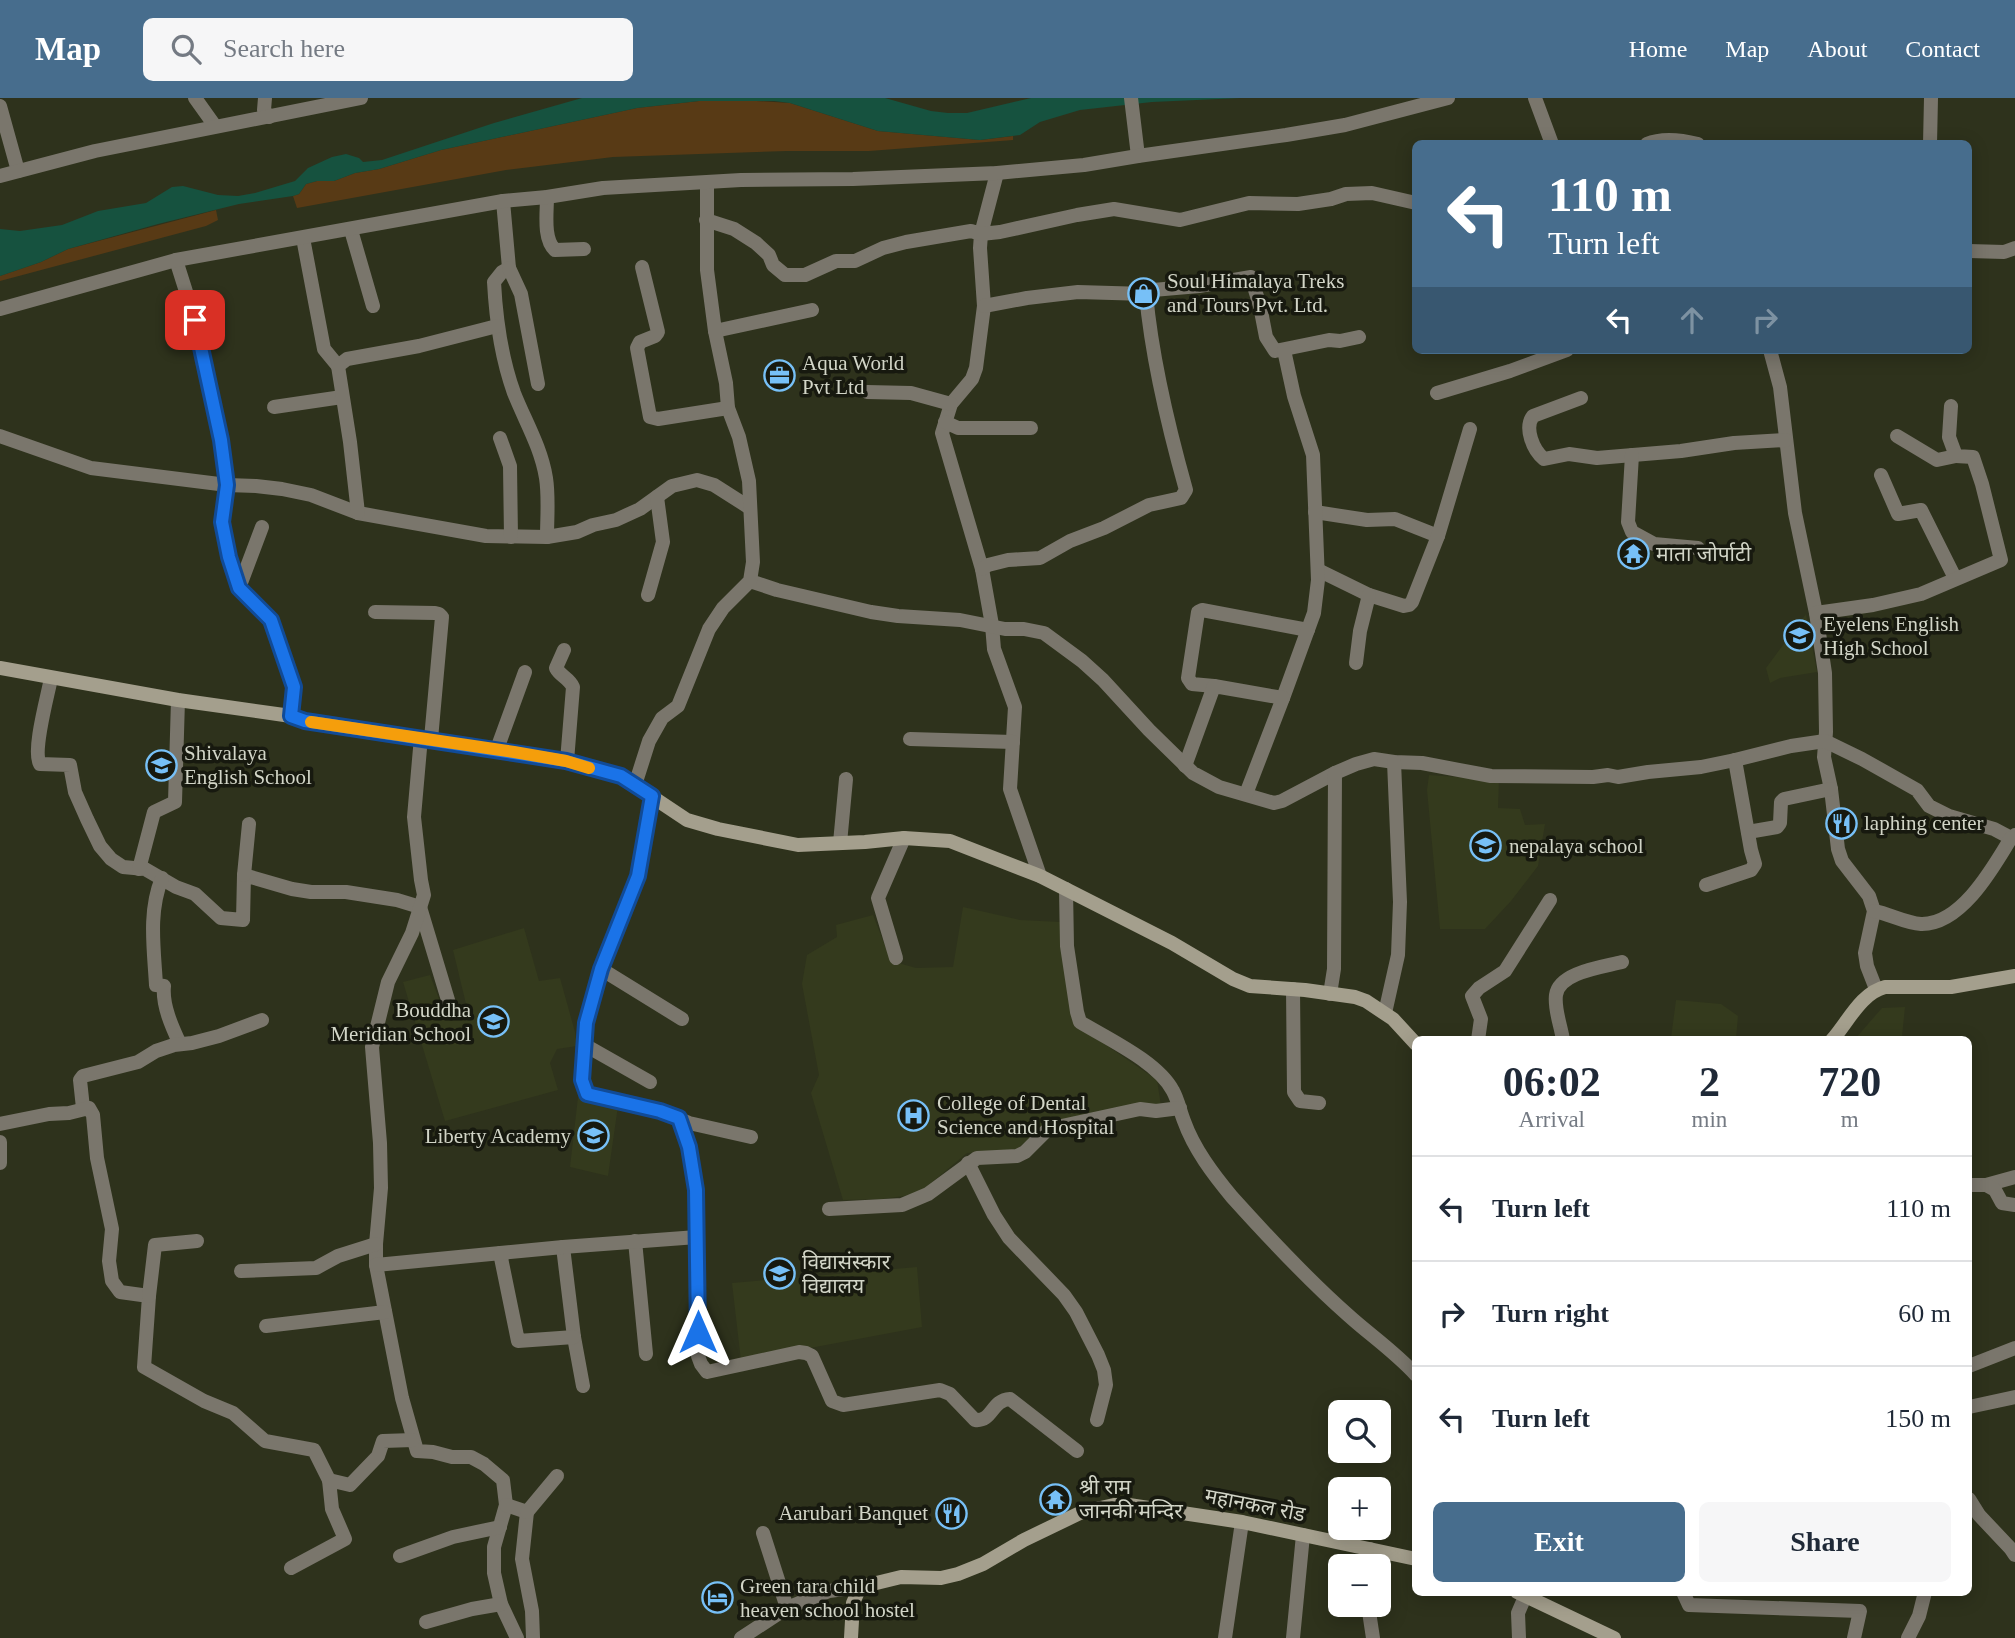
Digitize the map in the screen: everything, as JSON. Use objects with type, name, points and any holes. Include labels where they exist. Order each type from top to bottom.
[{"type":"main road","points":[[0,668],[178,701],[291,716],[305,721],[566,761],[621,776],[687,820],[798,845],[904,838],[950,841],[1040,876],[1250,986],[1355,997],[1366,1001],[1385,1013],[1412,1039]]},
{"type":"main road","points":[[1840,1036],[1868,995],[1876,989],[1951,987],[2015,976]]},
{"type":"main road","name":"महानकल रोड","points":[[860,1587],[901,1577],[941,1578],[969,1570],[1024,1539],[1082,1512],[1114,1505],[1242,1522],[1412,1558]]},
{"type":"main road","points":[[851,1638],[853,1603],[860,1587]]},
{"type":"main road","points":[[1528,1596],[1614,1638]]},
{"type":"street","points":[[195,98],[215,126]]},
{"type":"street","points":[[265,98],[264,110],[269,117]]},
{"type":"street","points":[[0,176],[95,151],[361,98]]},
{"type":"street","points":[[1132,98],[1138,156]]},
{"type":"street","points":[[0,309],[176,260],[503,201],[603,188],[741,180],[997,173],[1084,165],[1345,125],[1448,98]]},
{"type":"street","points":[[1535,98],[1551,140]]},
{"type":"street","points":[[1930,140],[1931,98]]},
{"type":"street","points":[[0,106],[18,171]]},
{"type":"street","points":[[997,173],[981,234],[984,306],[976,369],[972,379],[951,404],[942,433],[982,569],[994,649],[1015,707],[1010,789],[1040,876]]},
{"type":"street","points":[[635,785],[649,741],[662,718],[678,706],[709,629],[723,608],[750,581],[753,562],[749,481],[739,437],[728,408],[707,270],[706,183]]},
{"type":"street","points":[[706,220],[734,229],[756,243],[785,275],[805,275],[836,261],[855,261],[883,248],[906,242],[971,230],[981,234],[1000,232],[1114,209],[1180,220],[1250,203],[1298,204],[1346,194],[1372,193],[1412,202]]},
{"type":"street","points":[[547,197],[548,241],[551,248],[583,249]]},
{"type":"street","points":[[503,201],[509,268],[521,294],[538,384]]},
{"type":"street","points":[[351,229],[373,306]]},
{"type":"street","points":[[303,238],[324,349],[338,366],[351,442],[358,513]]},
{"type":"street","points":[[1972,251],[2004,252],[2015,248]]},
{"type":"street","points":[[176,260],[195,320],[221,440],[227,485],[222,522],[239,588],[271,620],[294,687],[291,716]]},
{"type":"street","points":[[642,267],[658,332],[640,342],[637,348],[650,417],[658,419],[728,408]]},
{"type":"street","points":[[509,268],[494,282],[497,327],[507,370],[521,410],[532,431],[546,479],[547,537]]},
{"type":"street","points":[[984,306],[1077,292],[1146,294],[1153,290],[1251,277],[1266,337],[1275,351],[1359,337]]},
{"type":"street","points":[[982,569],[1008,561],[1040,558],[1070,541],[1150,505],[1181,498],[1186,490],[1163,400],[1146,294]]},
{"type":"street","points":[[715,331],[812,310]]},
{"type":"street","points":[[338,366],[347,359],[419,346],[497,327]]},
{"type":"street","points":[[1246,794],[1314,613],[1318,580],[1313,455],[1294,396],[1284,350]]},
{"type":"street","points":[[1437,393],[1556,354]]},
{"type":"street","points":[[1771,354],[1780,387],[1796,513],[1825,673],[1824,757],[1831,789],[1838,849],[1842,861],[1869,896],[1874,911],[1865,953],[1876,989]]},
{"type":"street","points":[[867,392],[911,393],[951,404]]},
{"type":"street","points":[[274,407],[342,397]]},
{"type":"street","points":[[1581,398],[1533,416],[1529,427],[1537,453],[1544,459],[1569,454],[1597,458],[1786,440]]},
{"type":"street","points":[[1951,406],[1949,437],[1956,456]]},
{"type":"street","points":[[945,422],[958,428],[1031,428]]},
{"type":"street","points":[[1318,570],[1369,595],[1409,606],[1438,536],[1471,429]]},
{"type":"street","points":[[0,436],[91,468],[227,485],[256,485],[311,495],[358,513],[486,536],[547,537],[576,532],[616,520],[640,509],[672,486],[697,480],[714,485],[750,509]]},
{"type":"street","points":[[1816,613],[1873,605],[1921,594],[1955,578],[2008,559],[1973,457],[1956,456],[1937,460],[1897,436]]},
{"type":"street","points":[[500,438],[510,466],[511,537]]},
{"type":"street","points":[[1632,455],[1628,522],[1632,532],[1654,544],[1698,548]]},
{"type":"street","points":[[1881,475],[1898,514],[1921,510],[1955,578]]},
{"type":"street","points":[[648,595],[663,542],[657,497]]},
{"type":"street","points":[[1315,512],[1367,520],[1395,519],[1438,536]]},
{"type":"street","points":[[239,588],[262,527]]},
{"type":"street","points":[[750,581],[871,612],[960,620],[1044,633],[1103,680],[1185,766],[1219,787],[1274,803],[1335,773],[1374,759],[1422,763],[1491,776],[1618,777],[1701,766],[1825,741],[1917,790],[1929,806],[1949,816],[2013,836],[1982,883],[1946,918],[1920,924],[1874,911]]},
{"type":"street","points":[[1356,663],[1369,595]]},
{"type":"street","points":[[1283,698],[1192,684],[1188,678],[1198,612],[1202,610],[1308,629]]},
{"type":"street","points":[[375,612],[435,613],[442,617],[414,817],[424,895],[412,933],[388,982],[372,1047],[381,1188],[376,1265],[417,1451],[471,1457],[503,1480],[506,1506],[494,1548],[494,1573],[501,1604],[517,1638]]},
{"type":"street","points":[[564,650],[556,668],[573,687],[566,761]]},
{"type":"street","points":[[497,749],[525,672]]},
{"type":"street","points":[[51,678],[37,759],[40,764],[70,765],[75,792],[100,846],[111,859],[124,867],[145,869],[176,887],[195,894],[221,918],[243,920],[244,875],[250,824]]},
{"type":"street","points":[[1185,766],[1214,686]]},
{"type":"street","points":[[139,869],[154,812],[176,802],[178,701]]},
{"type":"street","points":[[910,738],[1013,742]]},
{"type":"street","points":[[1706,885],[1751,870],[1755,864],[1735,760]]},
{"type":"street","points":[[1385,1013],[1398,956],[1400,916],[1394,762]]},
{"type":"street","points":[[1330,994],[1334,969],[1335,773]]},
{"type":"street","points":[[839,844],[846,779]]},
{"type":"street","points":[[1748,832],[1777,827],[1780,822],[1781,802],[1784,799],[1831,789]]},
{"type":"street","points":[[652,796],[638,876],[601,969],[589,1011],[583,1044],[582,1080],[587,1094],[660,1111],[689,1124],[751,1137]]},
{"type":"street","points":[[896,958],[878,898],[904,838]]},
{"type":"street","points":[[244,875],[292,889],[346,892],[420,906]]},
{"type":"street","points":[[162,878],[155,894],[152,932],[156,985],[164,986],[167,1009],[180,1044]]},
{"type":"street","points":[[1066,889],[1067,946],[1080,1021],[1146,1061],[1173,1090],[1198,1151],[1233,1197],[1296,1267],[1412,1371]]},
{"type":"street","points":[[1479,1036],[1481,1019],[1472,996],[1479,988],[1506,971],[1549,900]]},
{"type":"street","points":[[420,906],[451,1010]]},
{"type":"street","points":[[1562,1036],[1556,1003],[1560,984],[1572,976],[1622,962]]},
{"type":"street","points":[[601,969],[682,1019]]},
{"type":"street","points":[[1293,989],[1294,1091],[1300,1101],[1319,1103]]},
{"type":"street","points":[[83,1108],[80,1080],[83,1076],[138,1062],[156,1051],[219,1036],[262,1020]]},
{"type":"street","points":[[583,1044],[650,1082]]},
{"type":"street","points":[[0,1124],[89,1108],[93,1115],[97,1158],[112,1229],[112,1281],[120,1292],[149,1296]]},
{"type":"street","points":[[829,1209],[902,1205],[928,1194],[968,1163],[982,1156],[1017,1156],[1025,1152],[1046,1131],[1057,1127],[1140,1108],[1157,1111],[1180,1108]]},
{"type":"street","points":[[679,1118],[689,1147],[696,1190],[698,1356],[707,1373],[799,1352],[806,1353],[812,1356],[832,1401],[843,1405],[940,1390],[950,1394],[975,1420],[981,1421],[998,1402],[1010,1399],[1077,1451]]},
{"type":"street","points":[[0,1142],[0,1163]]},
{"type":"street","points":[[968,1163],[994,1215],[1009,1238],[1064,1295],[1098,1355],[1106,1385],[1097,1420]]},
{"type":"street","points":[[1972,1185],[1986,1185],[2015,1177]]},
{"type":"street","points":[[1986,1185],[1994,1190],[2002,1203],[2015,1205]]},
{"type":"street","points":[[376,1265],[697,1237]]},
{"type":"street","points":[[197,1241],[155,1245],[144,1367],[204,1401],[233,1413],[265,1441],[314,1450],[329,1480],[332,1509],[345,1539],[291,1567]]},
{"type":"street","points":[[635,1241],[646,1354]]},
{"type":"street","points":[[241,1271],[316,1268],[338,1256],[376,1244]]},
{"type":"street","points":[[564,1247],[574,1337],[583,1386]]},
{"type":"street","points":[[500,1253],[517,1341],[574,1337]]},
{"type":"street","points":[[267,1326],[385,1312]]},
{"type":"street","points":[[1972,1365],[2015,1348]]},
{"type":"street","points":[[1972,1406],[2015,1397]]},
{"type":"street","points":[[329,1480],[350,1485],[378,1456],[383,1441],[413,1440]]},
{"type":"street","points":[[533,1638],[532,1611],[522,1559],[527,1512],[557,1476]]},
{"type":"street","points":[[1972,1504],[2015,1555]]},
{"type":"street","points":[[506,1506],[527,1512]]},
{"type":"street","points":[[1226,1638],[1242,1522]]},
{"type":"street","points":[[401,1556],[453,1537],[500,1527]]},
{"type":"street","points":[[763,1533],[787,1608]]},
{"type":"street","points":[[1293,1638],[1303,1535]]},
{"type":"street","points":[[1369,1554],[1370,1549]]},
{"type":"street","points":[[741,1638],[787,1608],[829,1591],[860,1587]]},
{"type":"street","points":[[1519,1638],[1518,1612],[1523,1596]]},
{"type":"street","points":[[1685,1596],[1689,1605],[1860,1611],[1854,1638]]},
{"type":"street","points":[[1908,1638],[1919,1616],[1924,1596]]},
{"type":"street","points":[[426,1622],[501,1604]]},
{"type":"street","points":[[1370,1617],[1373,1638]]},
{"type":"shaded area","points":[[582,98],[885,98],[931,111],[967,113],[1031,98],[1241,98],[1152,102],[1080,110],[1040,122],[1020,135],[980,140],[878,131],[790,103],[774,101],[699,101],[637,108],[441,150],[334,181],[317,181],[306,184],[299,194],[293,196],[239,204],[158,224],[68,249],[41,262],[0,276],[0,229],[20,231],[62,225],[98,211],[146,203],[172,187],[183,186],[218,195],[255,193],[295,181],[308,168],[332,157],[346,154],[363,162],[382,160],[494,123]]},
{"type":"shaded area","points":[[699,101],[790,103],[878,131],[980,140],[1013,136],[1013,140],[869,151],[613,157],[506,170],[297,208],[293,196],[299,194],[306,184],[334,181],[441,150],[637,108]]},
{"type":"shaded area","points":[[216,210],[218,220],[206,226],[0,281],[0,276],[41,262],[68,249]]},
{"type":"shaded area","name":"Eyelens English High School","points":[[1806,614],[1817,672],[1780,678],[1770,683],[1766,668]]},
{"type":"shaded area","name":"nepalaya school","points":[[1429,775],[1499,780],[1498,808],[1520,809],[1525,825],[1545,824],[1538,866],[1485,929],[1440,929],[1427,790]]},
{"type":"shaded area","points":[[963,907],[1020,920],[1061,922],[1074,1023],[1157,1080],[1161,1106],[1034,1134],[1017,1149],[967,1153],[918,1194],[882,1199],[843,1200],[811,1093],[819,1075],[802,984],[807,955],[837,937],[836,925],[873,915],[891,961],[916,968],[953,967]]},
{"type":"shaded area","name":"Bouddha Meridian School","points":[[524,928],[539,981],[560,978],[577,1046],[557,1049],[550,1063],[558,1090],[445,1121],[403,982],[430,975],[444,1012],[466,1004],[453,950]]},
{"type":"shaded area","points":[[1676,1000],[1721,1004],[1738,1016],[1736,1036],[1671,1036]]},
{"type":"shaded area","points":[[1905,1007],[1902,1036],[1858,1036],[1882,1008]]},
{"type":"shaded area","name":"Liberty Academy","points":[[578,1097],[618,1106],[608,1176],[570,1167]]},
{"type":"shaded area","points":[[917,1267],[922,1327],[741,1361],[732,1283]]},
{"type":"slow traffic","points":[[311,722],[514,752],[589,768]]},
{"type":"place","name":"Soul Himalaya Treks and Tours Pvt. Ltd.","points":[[1144,293]]},
{"type":"place","name":"Aqua World Pvt Ltd","points":[[779,375]]},
{"type":"place","name":"माता जोर्पाटी","points":[[1633,554]]},
{"type":"place","name":"Eyelens English High School","points":[[1800,636]]},
{"type":"place","name":"Shivalaya English School","points":[[161,765]]},
{"type":"place","name":"laphing center","points":[[1841,823]]},
{"type":"place","name":"nepalaya school","points":[[1486,846]]},
{"type":"place","name":"Bouddha Meridian School","points":[[494,1022]]},
{"type":"place","name":"College of Dental Science and Hospital","points":[[914,1115]]},
{"type":"place","name":"Liberty Academy","points":[[594,1136]]},
{"type":"place","name":"विद्यासंस्कार विद्यालय","points":[[779,1274]]},
{"type":"place","name":"श्री राम जानकी मन्दिर","points":[[1056,1499]]},
{"type":"place","name":"Aarubari Banquet","points":[[951,1513]]},
{"type":"place","name":"Green tara child heaven school hostel","points":[[717,1598]]},
{"type":"route","points":[[195,320],[221,440],[227,485],[222,522],[229,557],[239,588],[271,620],[294,687],[291,716],[305,721],[566,761],[621,776],[652,796],[638,876],[601,969],[586,1023],[582,1080],[587,1094],[679,1118],[689,1147],[696,1190],[698,1332]]}]
